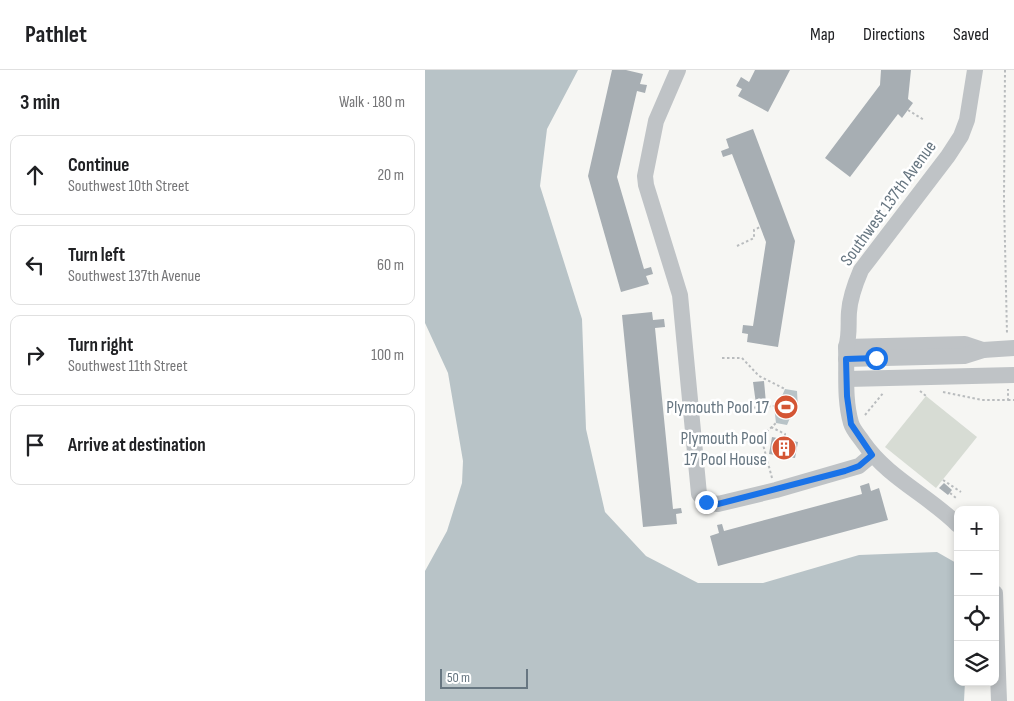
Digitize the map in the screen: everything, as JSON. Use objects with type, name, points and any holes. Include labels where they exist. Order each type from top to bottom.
[{"type":"street","points":[[678,70],[656,121],[645,176],[646,185],[680,295],[699,494],[706,502],[718,504],[776,490],[859,466],[872,455]]},
{"type":"street","name":"Southwest 137th Avenue","points":[[954,521],[915,492],[872,455],[851,424],[847,396],[846,353],[849,311],[853,289],[861,270],[948,156],[961,136],[967,120],[975,70]]},
{"type":"street","points":[[846,353],[930,357],[964,356],[1010,341]]},
{"type":"street","points":[[846,353],[965,344],[983,350]]},
{"type":"street","points":[[929,383],[930,357]]},
{"type":"street","points":[[847,379],[929,383],[1011,379]]},
{"type":"street","points":[[995,596],[999,701]]},
{"type":"path","points":[[1005,70],[1003,199],[1010,341]]},
{"type":"path","points":[[908,110],[924,120]]},
{"type":"path","points":[[737,246],[754,238],[754,230],[760,227]]},
{"type":"path","points":[[722,358],[742,358],[759,376],[785,389]]},
{"type":"path","points":[[1009,400],[1011,379]]},
{"type":"path","points":[[926,396],[918,390],[929,383]]},
{"type":"path","points":[[865,415],[884,392],[892,391]]},
{"type":"path","points":[[941,391],[982,400],[1014,400]]},
{"type":"path","points":[[728,410],[774,406]]},
{"type":"path","points":[[776,423],[761,437],[776,490]]},
{"type":"path","points":[[771,428],[785,434],[785,439]]},
{"type":"path","points":[[733,444],[761,440]]},
{"type":"path","points":[[943,480],[961,492]]},
{"type":"path","points":[[950,494],[956,498]]},
{"type":"shaded area","points":[[425,70],[578,70],[547,129],[540,186],[582,319],[586,429],[605,512],[646,556],[698,583],[763,583],[859,555],[937,552],[954,562],[954,686],[965,686],[964,701],[425,701],[425,571],[447,531],[462,483],[463,461],[448,373],[425,323]]},
{"type":"shaded area","name":"Plymouth Pool 17","points":[[785,389],[797,391],[798,409],[793,411],[787,425],[776,423],[774,406],[779,403]]},
{"type":"shaded area","points":[[926,396],[977,437],[936,488],[885,447]]},
{"type":"building","points":[[612,70],[626,70],[643,74],[640,84],[647,85],[645,93],[637,91],[617,177],[644,269],[651,267],[653,274],[646,276],[649,284],[621,292],[588,176]]},
{"type":"building","points":[[755,70],[790,70],[768,112],[738,96],[742,89],[736,86],[741,77],[749,82]]},
{"type":"building","points":[[881,70],[911,70],[908,99],[913,103],[902,118],[898,114],[850,177],[825,158],[880,85]]},
{"type":"building","points":[[753,129],[795,241],[778,347],[747,342],[748,334],[742,333],[743,325],[753,326],[766,242],[732,154],[723,157],[721,151],[729,148],[726,139]]},
{"type":"building","points":[[652,312],[653,320],[664,319],[665,327],[655,328],[673,509],[681,508],[682,513],[676,514],[677,524],[643,527],[622,315]]},
{"type":"building","points":[[764,381],[766,403],[756,404],[753,382]]},
{"type":"building","name":"Plymouth Pool 17 Pool House","points":[[772,437],[798,442],[795,458],[769,454]]},
{"type":"building","points":[[869,483],[871,491],[879,488],[888,520],[718,566],[710,536],[719,533],[717,525],[722,524],[724,531],[862,494],[860,486]]},
{"type":"building","points":[[944,483],[952,490],[948,495],[939,488]]},
{"type":"place","name":"Plymouth Pool 17","points":[[786,407]]},
{"type":"place","name":"Plymouth Pool 17 Pool House","points":[[784,448]]},
{"type":"route","points":[[706,502],[718,504],[776,490],[859,466],[872,455],[853,428],[849,417],[846,359],[876,358]]}]
